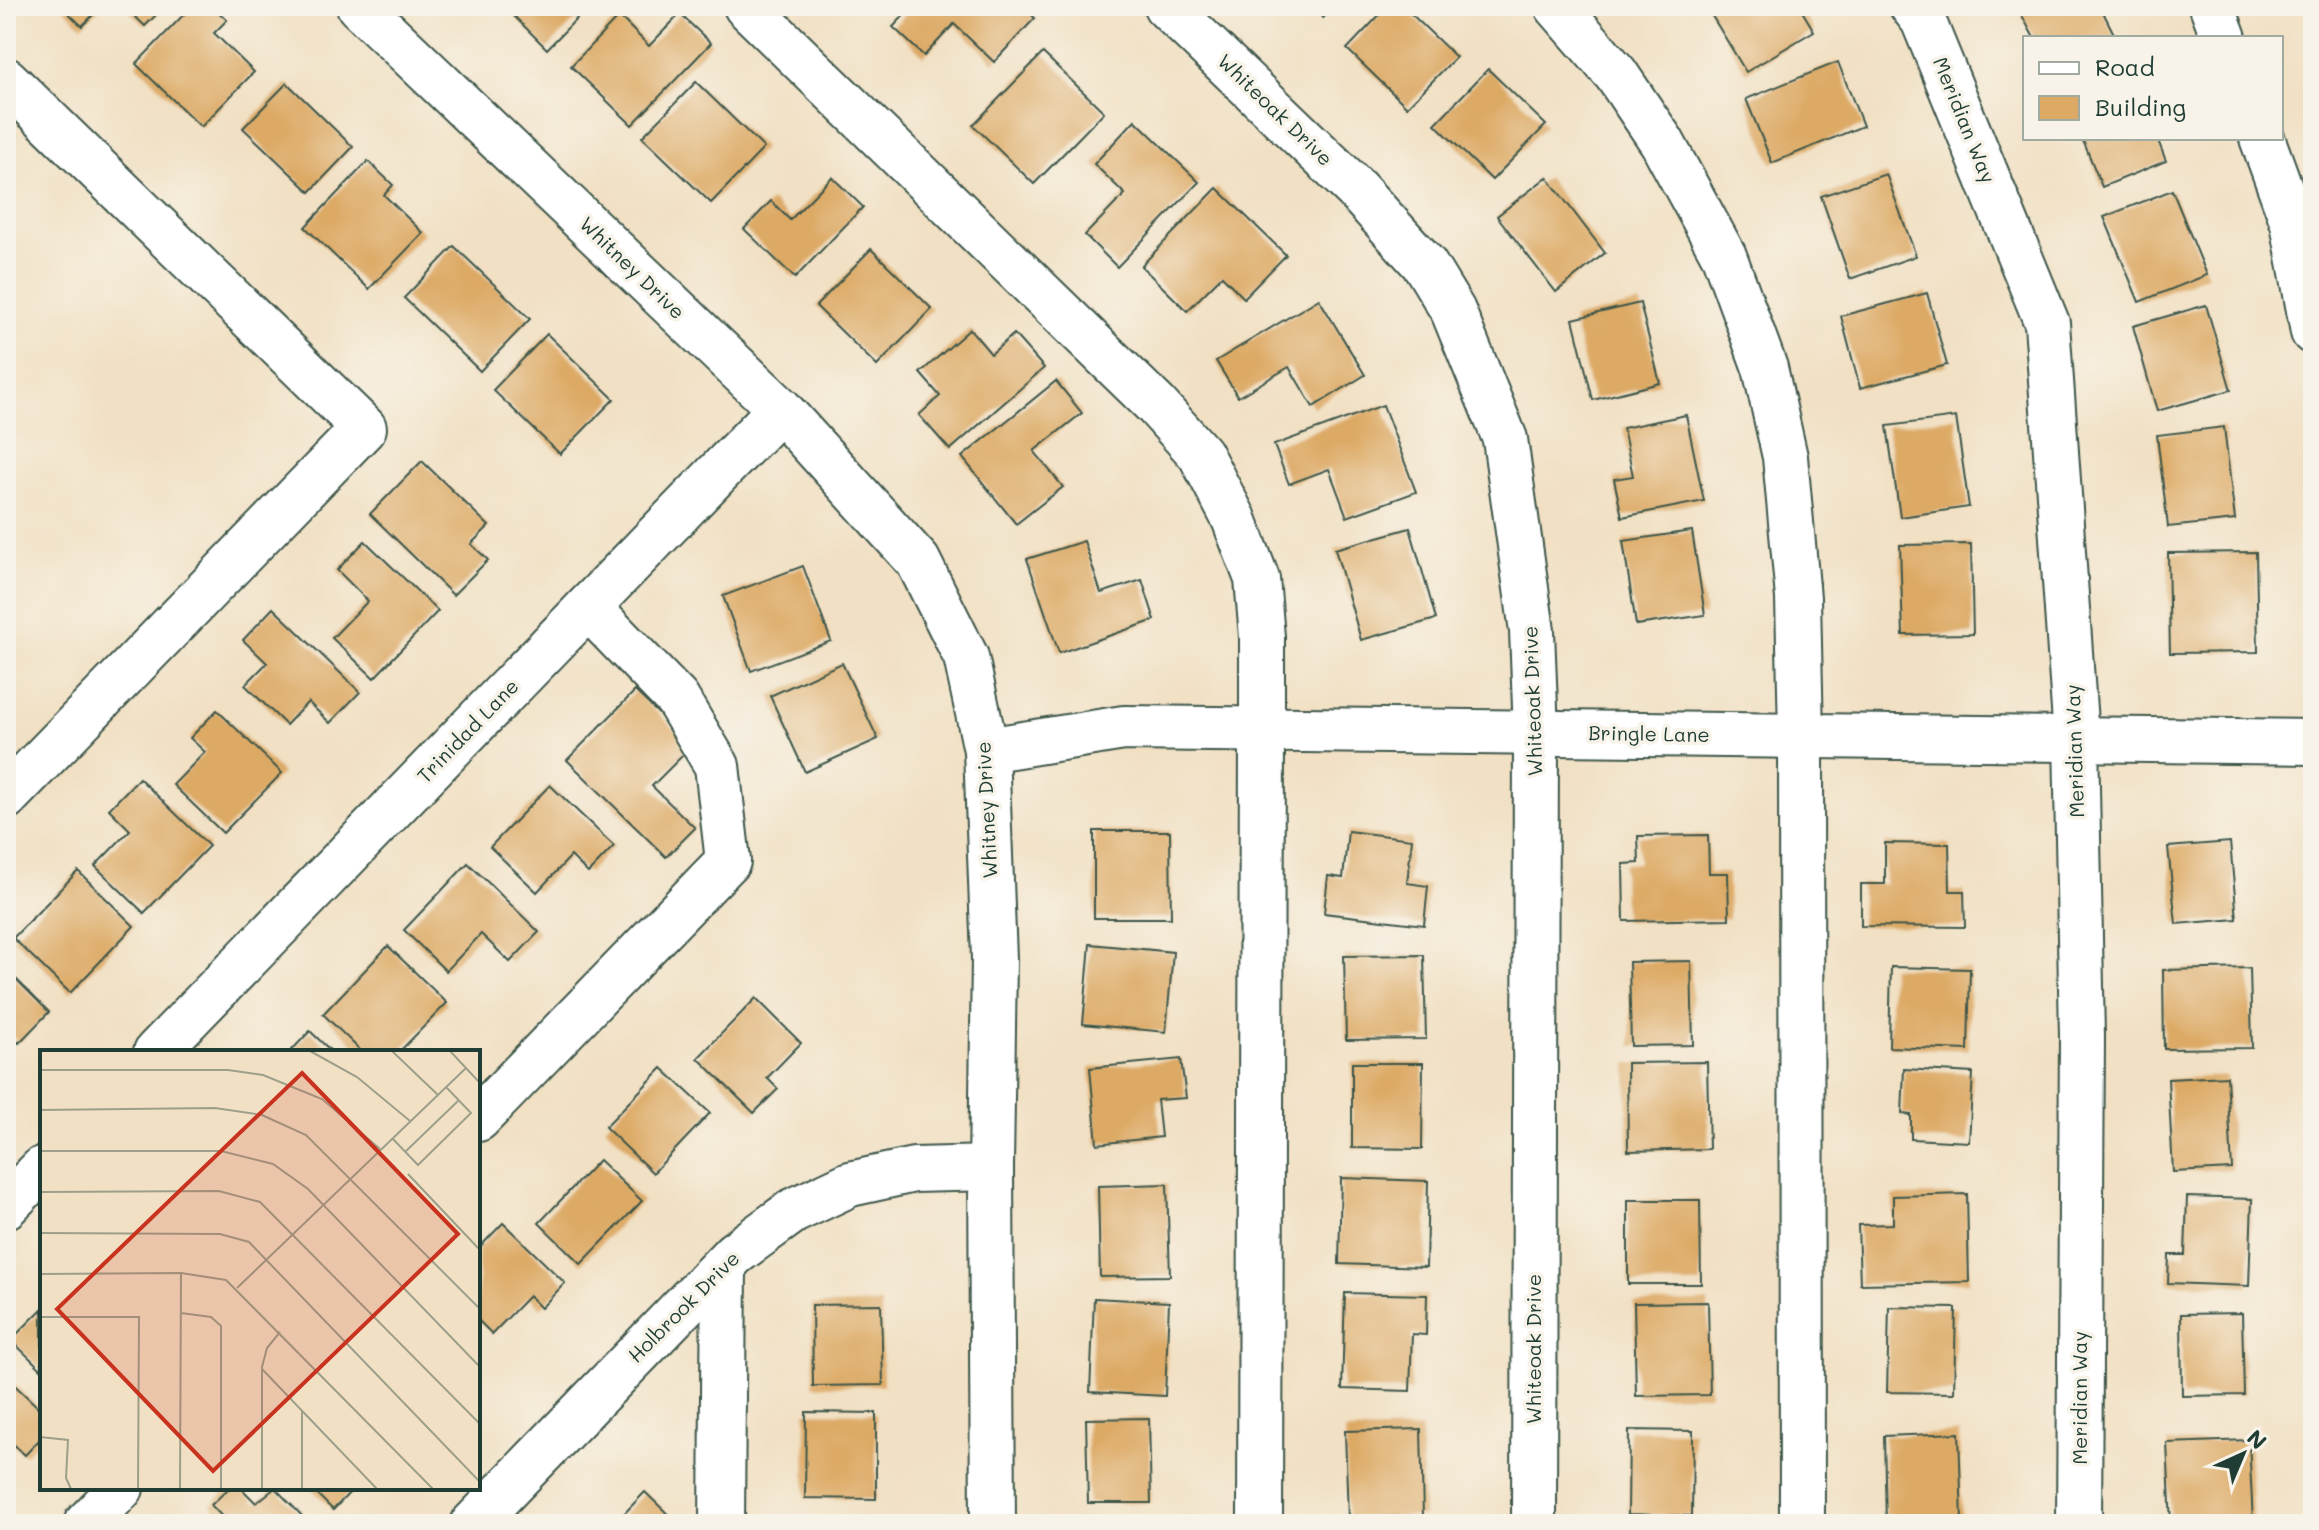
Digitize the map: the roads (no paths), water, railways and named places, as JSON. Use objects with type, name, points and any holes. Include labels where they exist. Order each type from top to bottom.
[{"type":"street","name":"Whitney Drive","points":[[359,6],[780,409],[918,561],[966,657],[986,750],[994,959],[991,1168],[993,1524]]},
{"type":"street","points":[[746,6],[1156,405],[1200,454],[1234,519],[1257,579],[1262,637],[1260,1524]]},
{"type":"street","name":"Whiteoak Drive","points":[[1166,6],[1356,189],[1425,265],[1453,311],[1505,439],[1532,631],[1536,733],[1534,1524]]},
{"type":"street","points":[[1557,6],[1616,74],[1662,142],[1724,256],[1765,368],[1785,457],[1798,598],[1801,736],[1802,1524]]},
{"type":"street","name":"Meridian Way","points":[[1912,6],[1923,20],[2047,323],[2076,738],[2082,1037],[2079,1524]]},
{"type":"street","points":[[2212,6],[2223,36]]},
{"type":"street","points":[[6,80],[364,428],[6,797]]},
{"type":"street","points":[[2263,140],[2293,223],[2313,332]]},
{"type":"street","name":"Trinidad Lane","points":[[158,1050],[780,409]]},
{"type":"street","points":[[480,1117],[728,861],[717,766],[677,699],[588,607]]},
{"type":"street","name":"Bringle Lane","points":[[986,750],[1124,728],[2313,742]]},
{"type":"street","name":"Holbrook Drive","points":[[473,1524],[734,1254],[793,1211],[850,1184],[914,1170],[991,1168]]},
{"type":"street","points":[[6,1206],[40,1171]]},
{"type":"street","points":[[722,1524],[724,1265]]},
{"type":"street","points":[[86,1524],[119,1490]]}]
